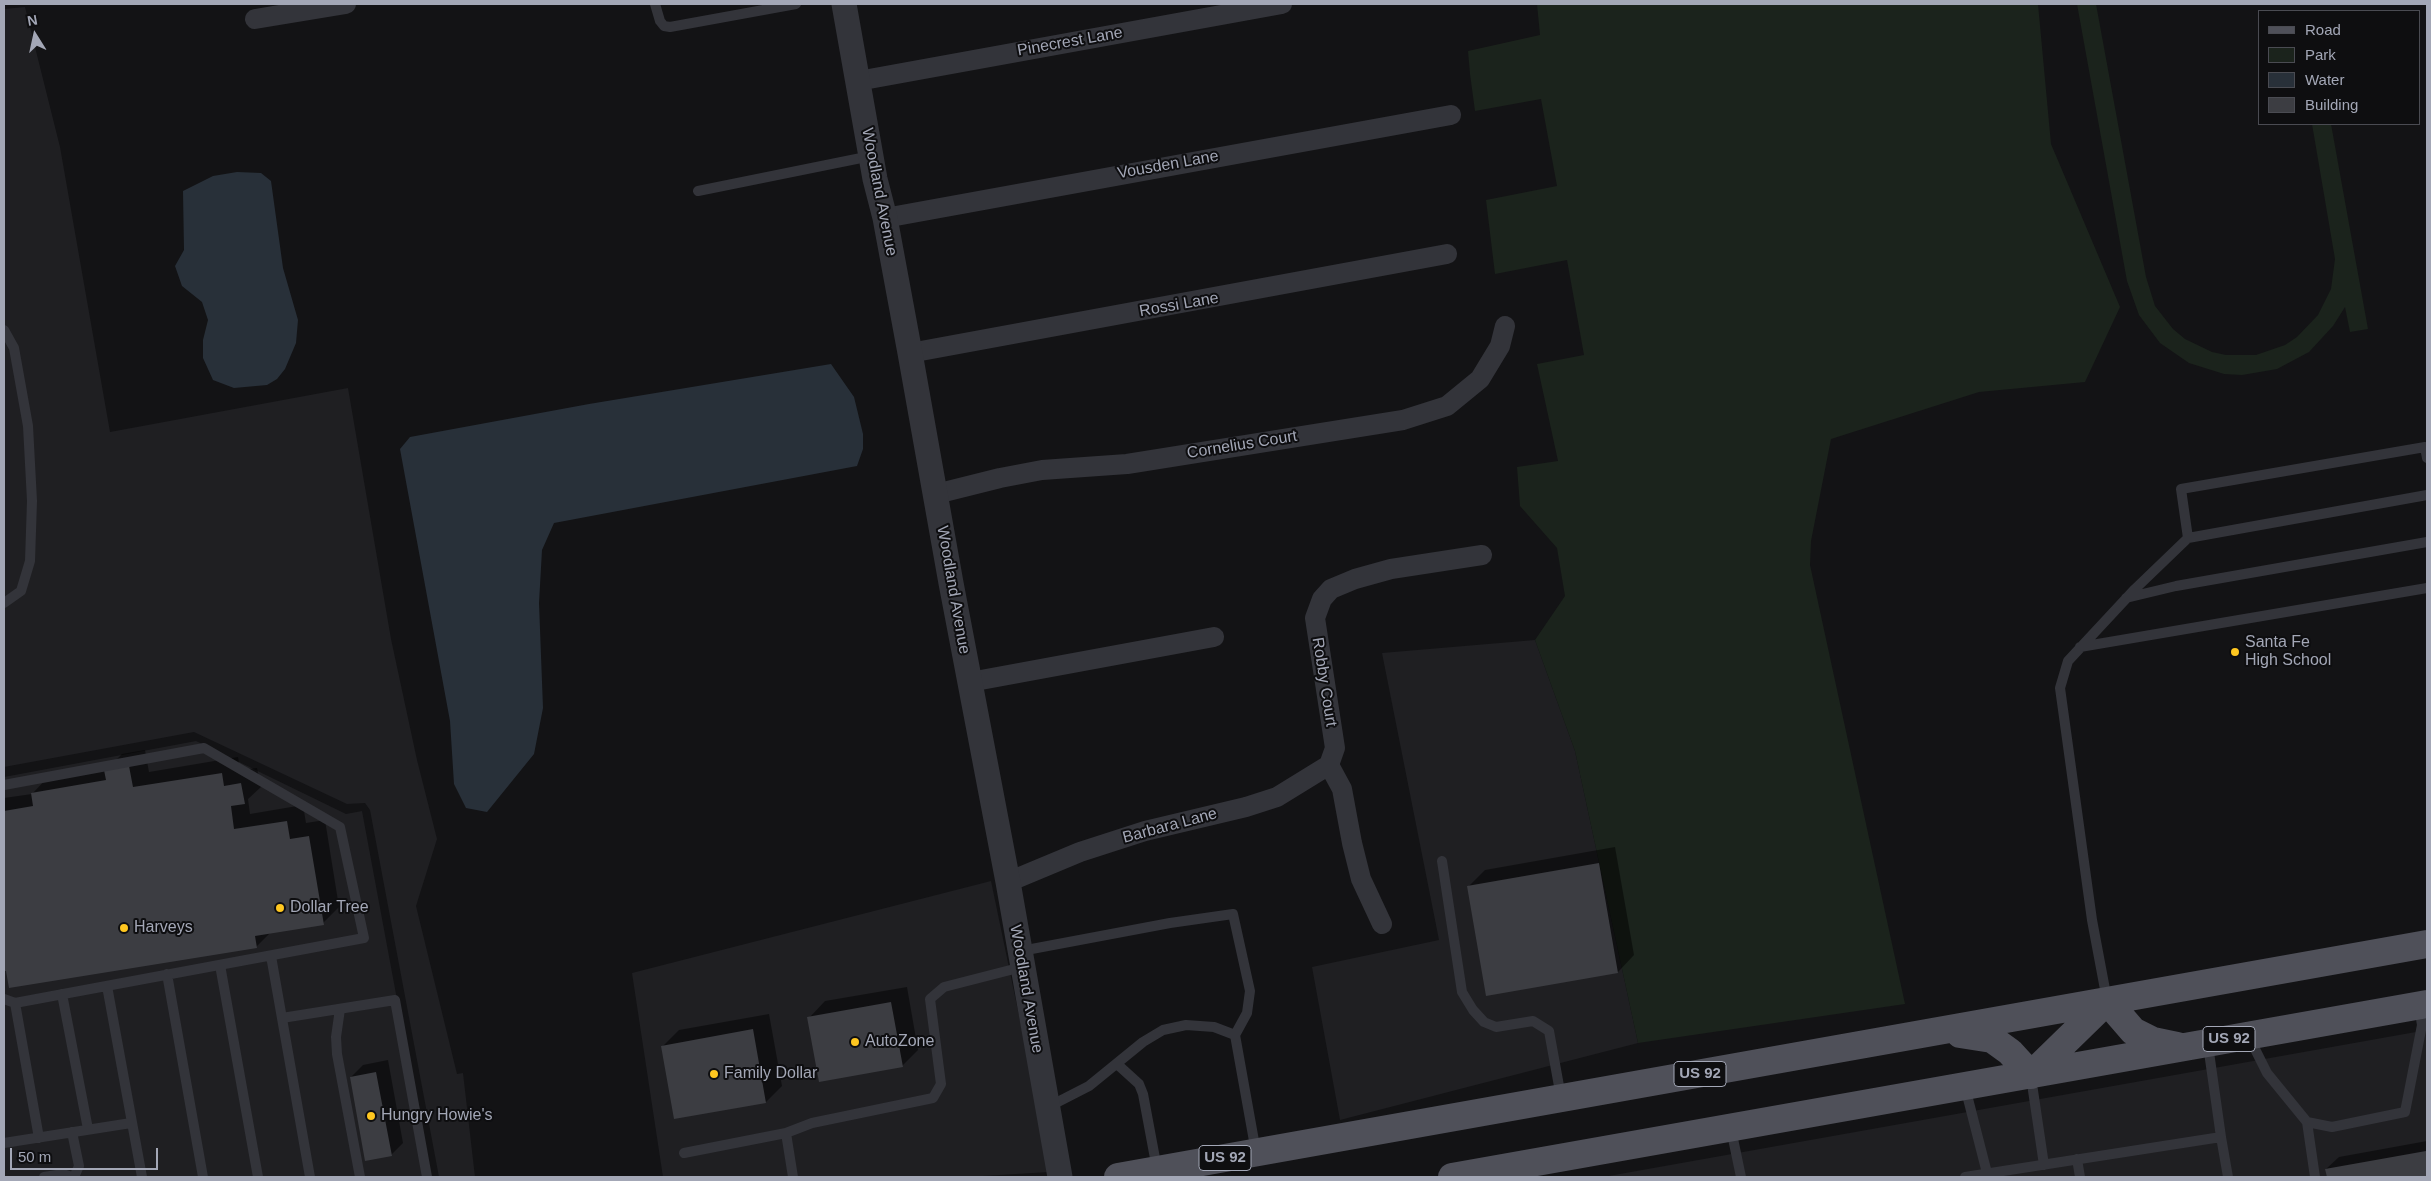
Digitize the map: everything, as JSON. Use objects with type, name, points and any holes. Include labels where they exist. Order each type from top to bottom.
[{"type":"main road","name":"US 92","points":[[1118,1177],[2427,944]]},
{"type":"main road","points":[[1936,1032],[1992,1039],[2010,1052],[2031,1074],[2107,1001],[2133,1031],[2153,1041],[2195,1045]]},
{"type":"main road","name":"US 92","points":[[1452,1177],[2423,1005]]},
{"type":"street","points":[[255,19],[346,4]]},
{"type":"street","name":"Woodland Avenue","points":[[844,4],[1008,882],[1060,1177]]},
{"type":"street","name":"Pinecrest Lane","points":[[858,81],[1282,4]]},
{"type":"street","name":"Vousden Lane","points":[[885,218],[1451,115]]},
{"type":"street","name":"Rossi Lane","points":[[910,353],[1448,254]]},
{"type":"street","name":"Cornelius Court","points":[[936,494],[1042,470],[1127,464],[1403,420],[1448,406],[1480,379],[1500,346],[1505,326]]},
{"type":"street","name":"Robby Court","points":[[1329,765],[1335,748],[1315,618],[1322,599],[1331,589],[1355,579],[1391,569],[1482,555]]},
{"type":"street","points":[[970,682],[1214,638]]},
{"type":"street","points":[[1329,765],[1342,789],[1352,844],[1361,879],[1382,924]]},
{"type":"street","name":"Barbara Lane","points":[[1008,882],[1080,852],[1145,831],[1246,807],[1277,796],[1329,765]]},
{"type":"lane","points":[[655,4],[660,21],[664,26],[670,27],[796,4]]},
{"type":"lane","points":[[698,191],[871,156]]},
{"type":"lane","points":[[4,330],[14,348],[28,426],[32,501],[30,561],[21,591],[4,603]]},
{"type":"lane","points":[[2188,538],[2181,489],[2425,447],[2427,458]]},
{"type":"lane","points":[[2107,1001],[2092,920],[2060,688],[2068,661],[2126,598],[2188,538],[2427,495]]},
{"type":"lane","points":[[2126,598],[2176,586],[2427,542]]},
{"type":"lane","points":[[2080,647],[2427,588]]},
{"type":"lane","points":[[4,785],[204,748],[340,827],[364,938],[15,1003],[4,999]]},
{"type":"lane","points":[[1442,861],[1462,992],[1472,1010],[1484,1022],[1496,1027],[1532,1020],[1549,1031],[1562,1098]]},
{"type":"lane","points":[[684,1153],[786,1133],[812,1123],[933,1098],[942,1084],[930,999],[944,988],[1021,959],[1161,924],[1234,914],[1250,990],[1247,1013],[1235,1035],[1256,1153]]},
{"type":"lane","points":[[271,956],[310,1177]]},
{"type":"lane","points":[[220,965],[258,1177]]},
{"type":"lane","points":[[167,974],[203,1177]]},
{"type":"lane","points":[[108,986],[142,1177]]},
{"type":"lane","points":[[62,994],[88,1129]]},
{"type":"lane","points":[[282,1018],[395,1000],[427,1177]]},
{"type":"lane","points":[[15,1003],[39,1138]]},
{"type":"lane","points":[[2307,1122],[2332,1126],[2405,1112],[2422,1025],[2423,1005]]},
{"type":"lane","points":[[340,1009],[336,1037],[337,1054],[360,1177]]},
{"type":"lane","points":[[1047,1108],[1089,1086],[1155,1034],[1174,1026],[1214,1027],[1235,1035]]},
{"type":"lane","points":[[2248,1036],[2267,1073],[2307,1122],[2315,1177]]},
{"type":"lane","points":[[2195,1045],[2221,1137],[2228,1177]]},
{"type":"lane","points":[[1118,1064],[1139,1084],[1143,1094],[1158,1170]]},
{"type":"lane","points":[[2031,1074],[2044,1165]]},
{"type":"lane","points":[[1965,1086],[1987,1176]]},
{"type":"lane","points":[[4,1143],[131,1122]]},
{"type":"lane","points":[[1731,1128],[1741,1177]]},
{"type":"lane","points":[[44,1177],[63,1174],[73,1177],[79,1166],[72,1132]]},
{"type":"lane","points":[[786,1133],[793,1177]]},
{"type":"lane","points":[[1965,1177],[1987,1176],[2221,1137]]},
{"type":"lane","points":[[2077,1160],[2080,1177]]},
{"type":"shaded area","points":[[25,7],[60,147],[110,432],[348,388],[391,639],[417,760],[437,839],[416,906],[457,1074],[463,1073],[475,1177],[439,1177],[370,810],[365,803],[347,804],[194,732],[4,767],[4,9]]},
{"type":"shaded area","points":[[1535,640],[1575,751],[1638,1043],[1340,1120],[1312,967],[1439,940],[1382,653]]},
{"type":"shaded area","points":[[196,741],[346,814],[362,811],[430,1177],[4,1177],[4,777]]},
{"type":"shaded area","points":[[991,881],[1032,1078],[1049,1172],[967,1177],[663,1177],[632,973]]},
{"type":"shaded area","points":[[2427,1030],[2427,1177],[1603,1177]]},
{"type":"green space","points":[[1537,4],[2038,4],[2051,144],[2120,307],[2085,382],[1979,392],[1831,439],[1811,541],[1810,565],[1905,1004],[1638,1043],[1575,751],[1535,640],[1565,596],[1557,548],[1520,506],[1517,467],[1558,461],[1537,364],[1584,355],[1567,260],[1495,274],[1486,200],[1557,186],[1541,99],[1475,111],[1470,74],[1468,51],[1540,35]]},
{"type":"green space","points":[[2077,4],[2096,4],[2146,277],[2155,306],[2173,329],[2185,339],[2212,352],[2226,355],[2256,355],[2285,345],[2297,337],[2318,315],[2331,289],[2335,259],[2312,125],[2331,125],[2368,329],[2350,332],[2345,307],[2333,326],[2309,352],[2277,369],[2242,375],[2224,374],[2189,363],[2160,343],[2139,315],[2127,281]]},
{"type":"water","points":[[237,172],[261,173],[271,181],[283,268],[298,320],[296,343],[285,369],[277,379],[267,385],[234,388],[213,380],[203,358],[203,340],[208,320],[202,302],[182,286],[175,266],[184,250],[183,191],[213,176]]},
{"type":"water","points":[[831,364],[854,397],[863,434],[863,449],[857,466],[554,523],[542,550],[539,603],[543,708],[534,754],[487,812],[466,808],[454,784],[450,721],[400,449],[410,437],[589,404]]},
{"type":"building","points":[[129,766],[133,787],[222,773],[224,786],[241,783],[245,804],[231,806],[234,829],[287,821],[290,839],[309,836],[324,925],[255,936],[257,948],[9,988],[6,971],[4,971],[4,811],[33,806],[31,793],[106,780],[104,770]]},
{"type":"building","points":[[1599,863],[1618,973],[1486,996],[1467,886]]},
{"type":"building","name":"AutoZone","points":[[891,1002],[903,1067],[819,1082],[807,1017]]},
{"type":"building","name":"Family Dollar","points":[[753,1029],[766,1103],[674,1119],[661,1046]]},
{"type":"building","name":"Hungry Howie's","points":[[376,1072],[392,1156],[365,1161],[350,1077]]},
{"type":"building","points":[[2426,1151],[2427,1177],[2327,1177],[2325,1169]]},
{"type":"place","name":"Santa Fe High School","points":[[2235,652]]},
{"type":"place","name":"Dollar Tree","points":[[280,908]]},
{"type":"place","name":"Harveys","points":[[124,928]]},
{"type":"place","name":"AutoZone","points":[[855,1042]]},
{"type":"place","name":"Family Dollar","points":[[714,1074]]},
{"type":"place","name":"Hungry Howie's","points":[[371,1116]]}]
